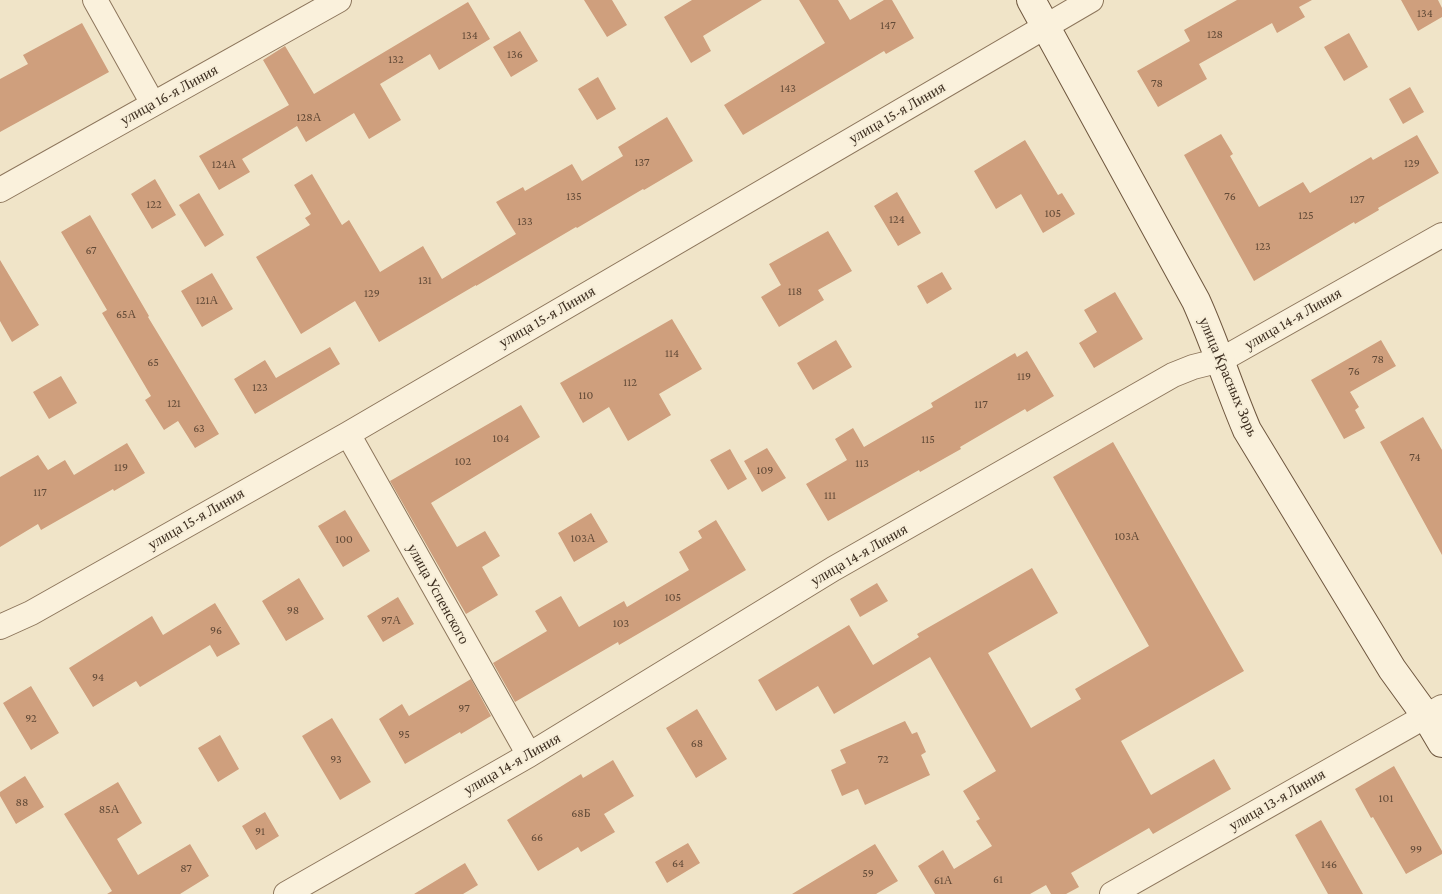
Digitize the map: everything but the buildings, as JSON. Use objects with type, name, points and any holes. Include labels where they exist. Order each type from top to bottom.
[{"type":"street","points":[[95,0],[153,104]]},
{"type":"street","name":"улица 16-я Линия","points":[[0,190],[339,0]]},
{"type":"street","name":"улица Красных Зорь","points":[[1031,0],[1196,301],[1221,360],[1232,396],[1247,430],[1392,669],[1434,711],[1442,742]]},
{"type":"street","name":"улица 15-я Линия","points":[[0,627],[31,613],[348,434],[1091,0]]},
{"type":"street","name":"улица 14-я Линия","points":[[286,894],[529,755],[867,550],[1174,375],[1193,367],[1221,360],[1442,235]]},
{"type":"street","name":"улица Успенского","points":[[348,434],[529,755]]},
{"type":"street","name":"улица 13-я Линия","points":[[1112,894],[1434,711]]}]
